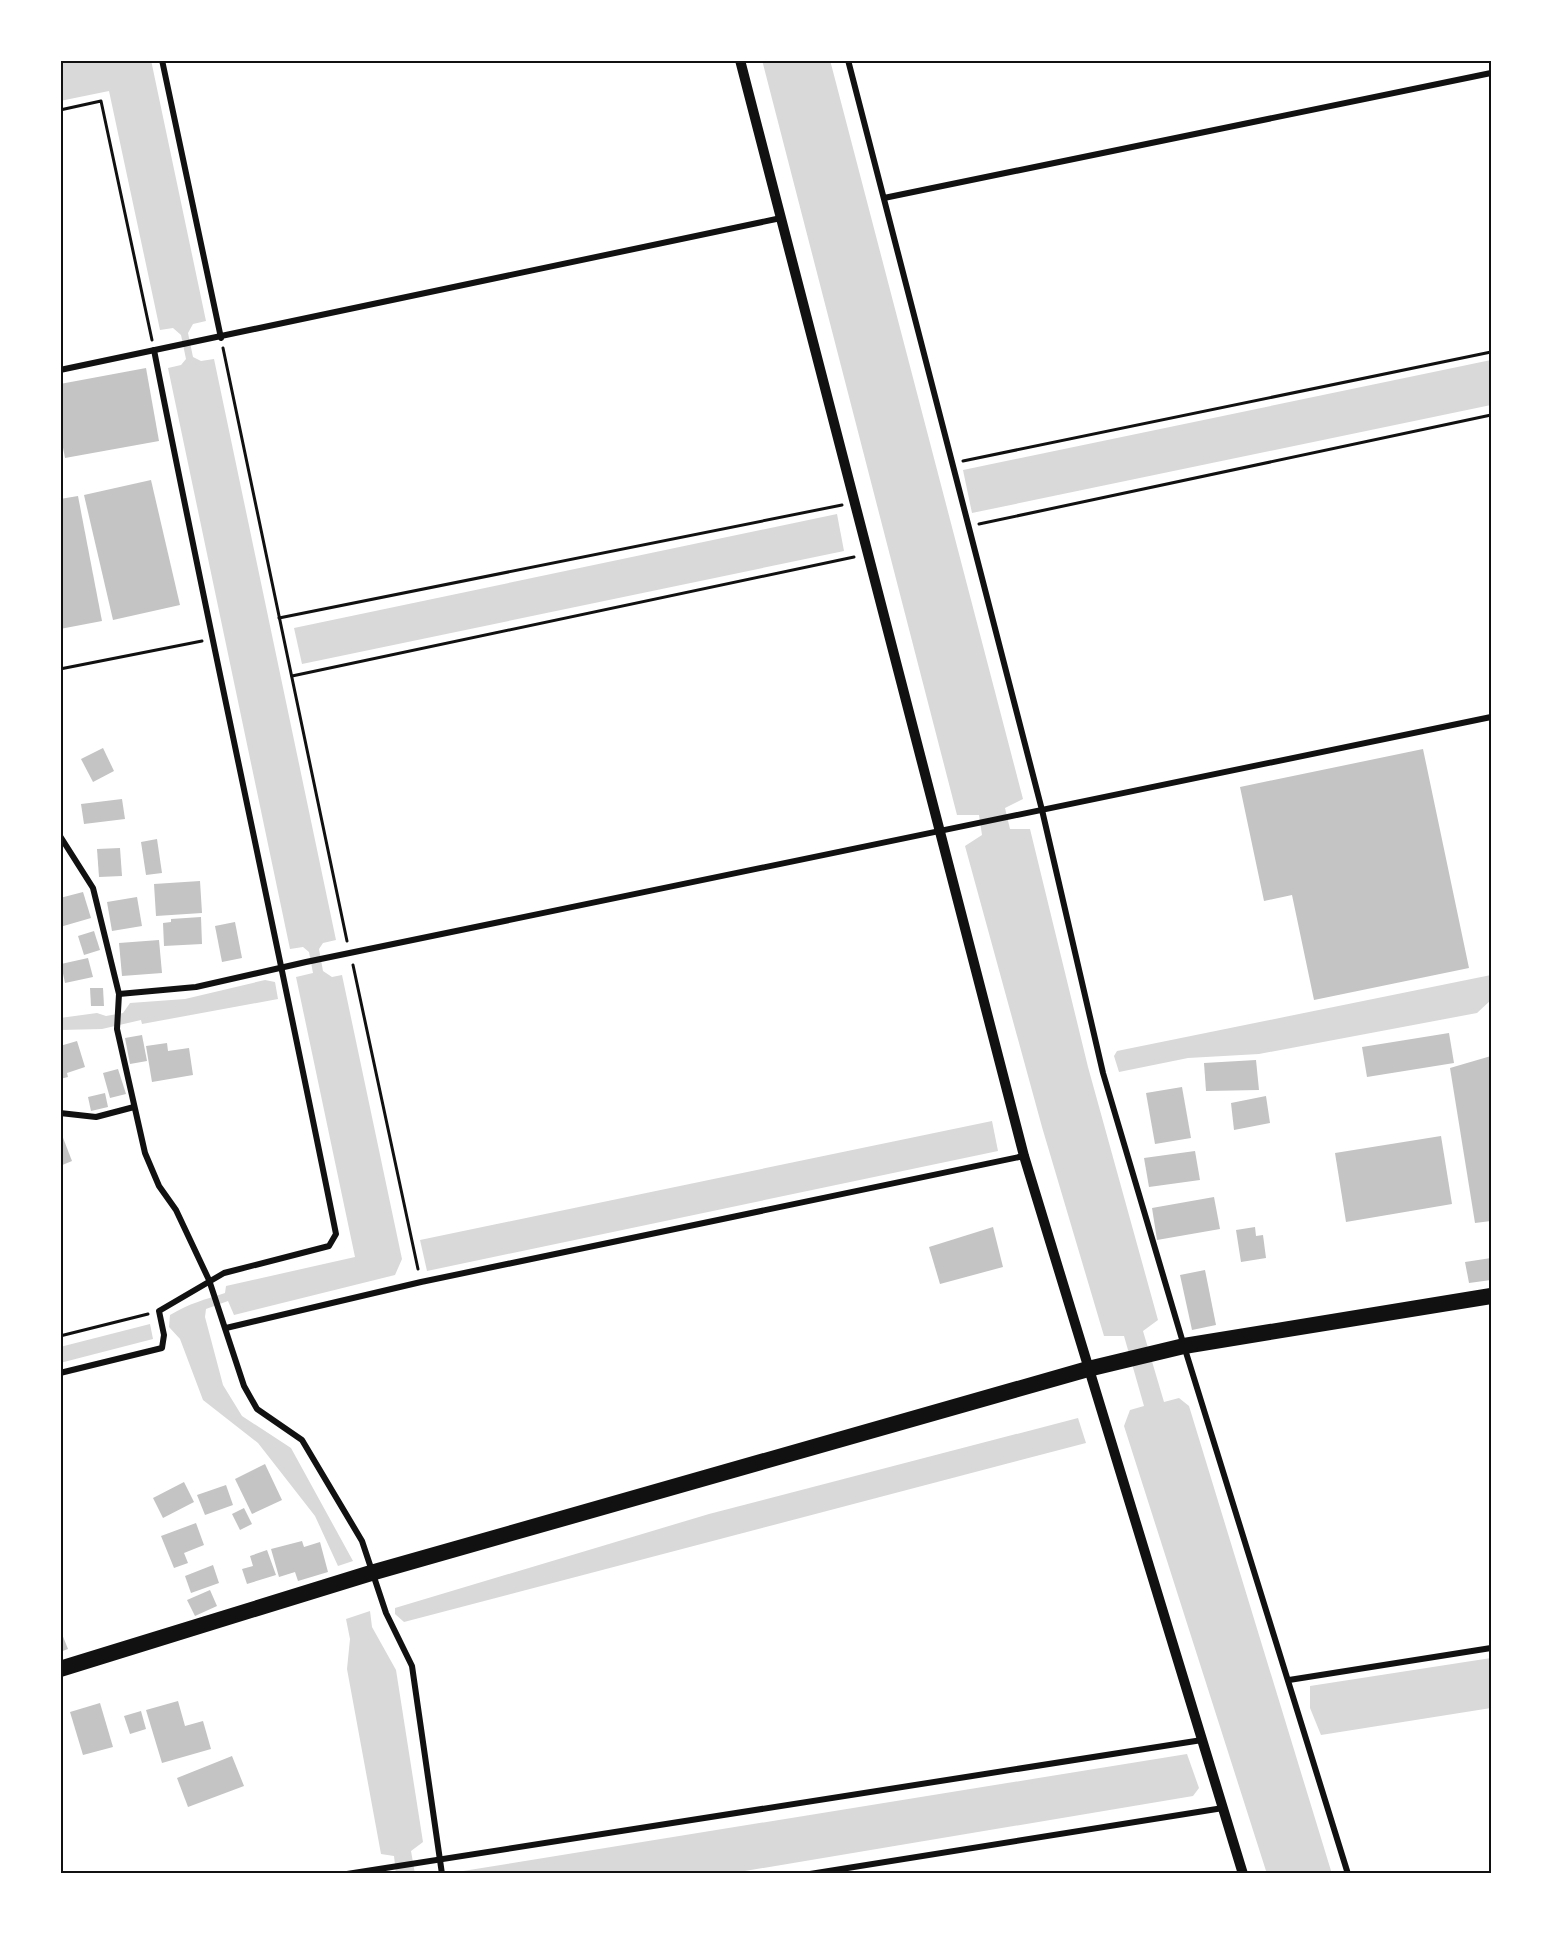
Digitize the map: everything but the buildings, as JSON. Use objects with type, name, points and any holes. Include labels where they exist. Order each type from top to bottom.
[{"type":"highway","points":[[60,1669],[371,1573],[1156,1352],[1491,1296]]},
{"type":"street","points":[[162,60],[221,338]]},
{"type":"street","points":[[740,60],[1024,1156],[1243,1874]]},
{"type":"street","points":[[848,60],[1042,810],[1104,1073],[1184,1346],[1348,1874]]},
{"type":"street","points":[[884,198],[1491,73]]},
{"type":"street","points":[[60,370],[221,338],[782,218]]},
{"type":"street","points":[[60,1373],[162,1348],[164,1335],[159,1311],[224,1273],[329,1246],[336,1234],[282,967],[211,639],[154,350]]},
{"type":"street","points":[[119,994],[196,987],[325,958],[1491,717]]},
{"type":"street","points":[[60,836],[93,888],[119,994],[117,1029],[145,1153],[159,1186],[176,1210],[209,1280],[244,1386],[257,1409],[302,1440],[362,1541],[386,1613],[412,1666],[442,1874]]},
{"type":"street","points":[[60,1113],[96,1117],[134,1107]]},
{"type":"street","points":[[226,1328],[421,1282],[1024,1156]]},
{"type":"street","points":[[1289,1680],[1491,1648]]},
{"type":"street","points":[[347,1874],[1202,1740]]},
{"type":"street","points":[[810,1874],[1223,1808]]},
{"type":"path","points":[[60,110],[101,101],[154,350]]},
{"type":"path","points":[[221,338],[421,1282]]},
{"type":"path","points":[[952,464],[1491,352]]},
{"type":"path","points":[[969,526],[1491,415]]},
{"type":"path","points":[[279,618],[842,505]]},
{"type":"path","points":[[292,676],[856,557]]},
{"type":"path","points":[[60,669],[211,639]]},
{"type":"path","points":[[60,1336],[159,1311]]},
{"type":"shaded area","points":[[60,60],[151,60],[206,321],[193,324],[188,333],[193,357],[201,361],[214,359],[336,940],[323,943],[319,949],[323,971],[332,977],[342,975],[402,1259],[395,1275],[234,1315],[228,1301],[206,1309],[205,1317],[223,1385],[242,1416],[291,1448],[353,1561],[338,1566],[315,1516],[258,1443],[203,1400],[180,1339],[169,1327],[170,1315],[225,1293],[226,1286],[355,1257],[296,977],[313,973],[309,952],[303,947],[290,949],[168,368],[181,365],[186,359],[181,335],[173,328],[160,330],[109,91],[60,101]]},
{"type":"shaded area","points":[[762,60],[830,60],[1023,799],[1005,808],[1010,829],[1030,829],[1088,1067],[1158,1320],[1143,1331],[1164,1402],[1179,1398],[1189,1406],[1332,1874],[1267,1874],[1124,1426],[1130,1410],[1144,1406],[1124,1336],[1104,1336],[1042,1127],[965,846],[982,835],[979,815],[957,815]]},
{"type":"shaded area","points":[[1491,360],[1491,405],[972,513],[963,470]]},
{"type":"shaded area","points":[[837,514],[844,551],[302,664],[294,628]]},
{"type":"shaded area","points":[[1491,975],[1491,1000],[1477,1013],[1259,1054],[1188,1058],[1119,1072],[1114,1056],[1117,1051]]},
{"type":"shaded area","points":[[265,980],[275,982],[278,999],[142,1024],[141,1020],[102,1029],[60,1030],[60,1018],[97,1013],[106,1016],[123,1013],[130,1003],[185,999]]},
{"type":"shaded area","points":[[992,1121],[998,1151],[427,1271],[420,1240]]},
{"type":"shaded area","points":[[150,1324],[153,1339],[60,1363],[60,1347]]},
{"type":"shaded area","points":[[1078,1418],[1086,1443],[404,1622],[395,1614],[395,1608],[709,1514]]},
{"type":"shaded area","points":[[370,1611],[372,1627],[396,1670],[423,1842],[411,1851],[415,1874],[396,1874],[394,1856],[381,1854],[347,1669],[350,1639],[346,1619]]},
{"type":"shaded area","points":[[1491,1658],[1491,1708],[1321,1735],[1310,1708],[1310,1686]]},
{"type":"shaded area","points":[[1187,1754],[1199,1788],[1193,1796],[727,1874],[462,1874],[463,1871]]}]
